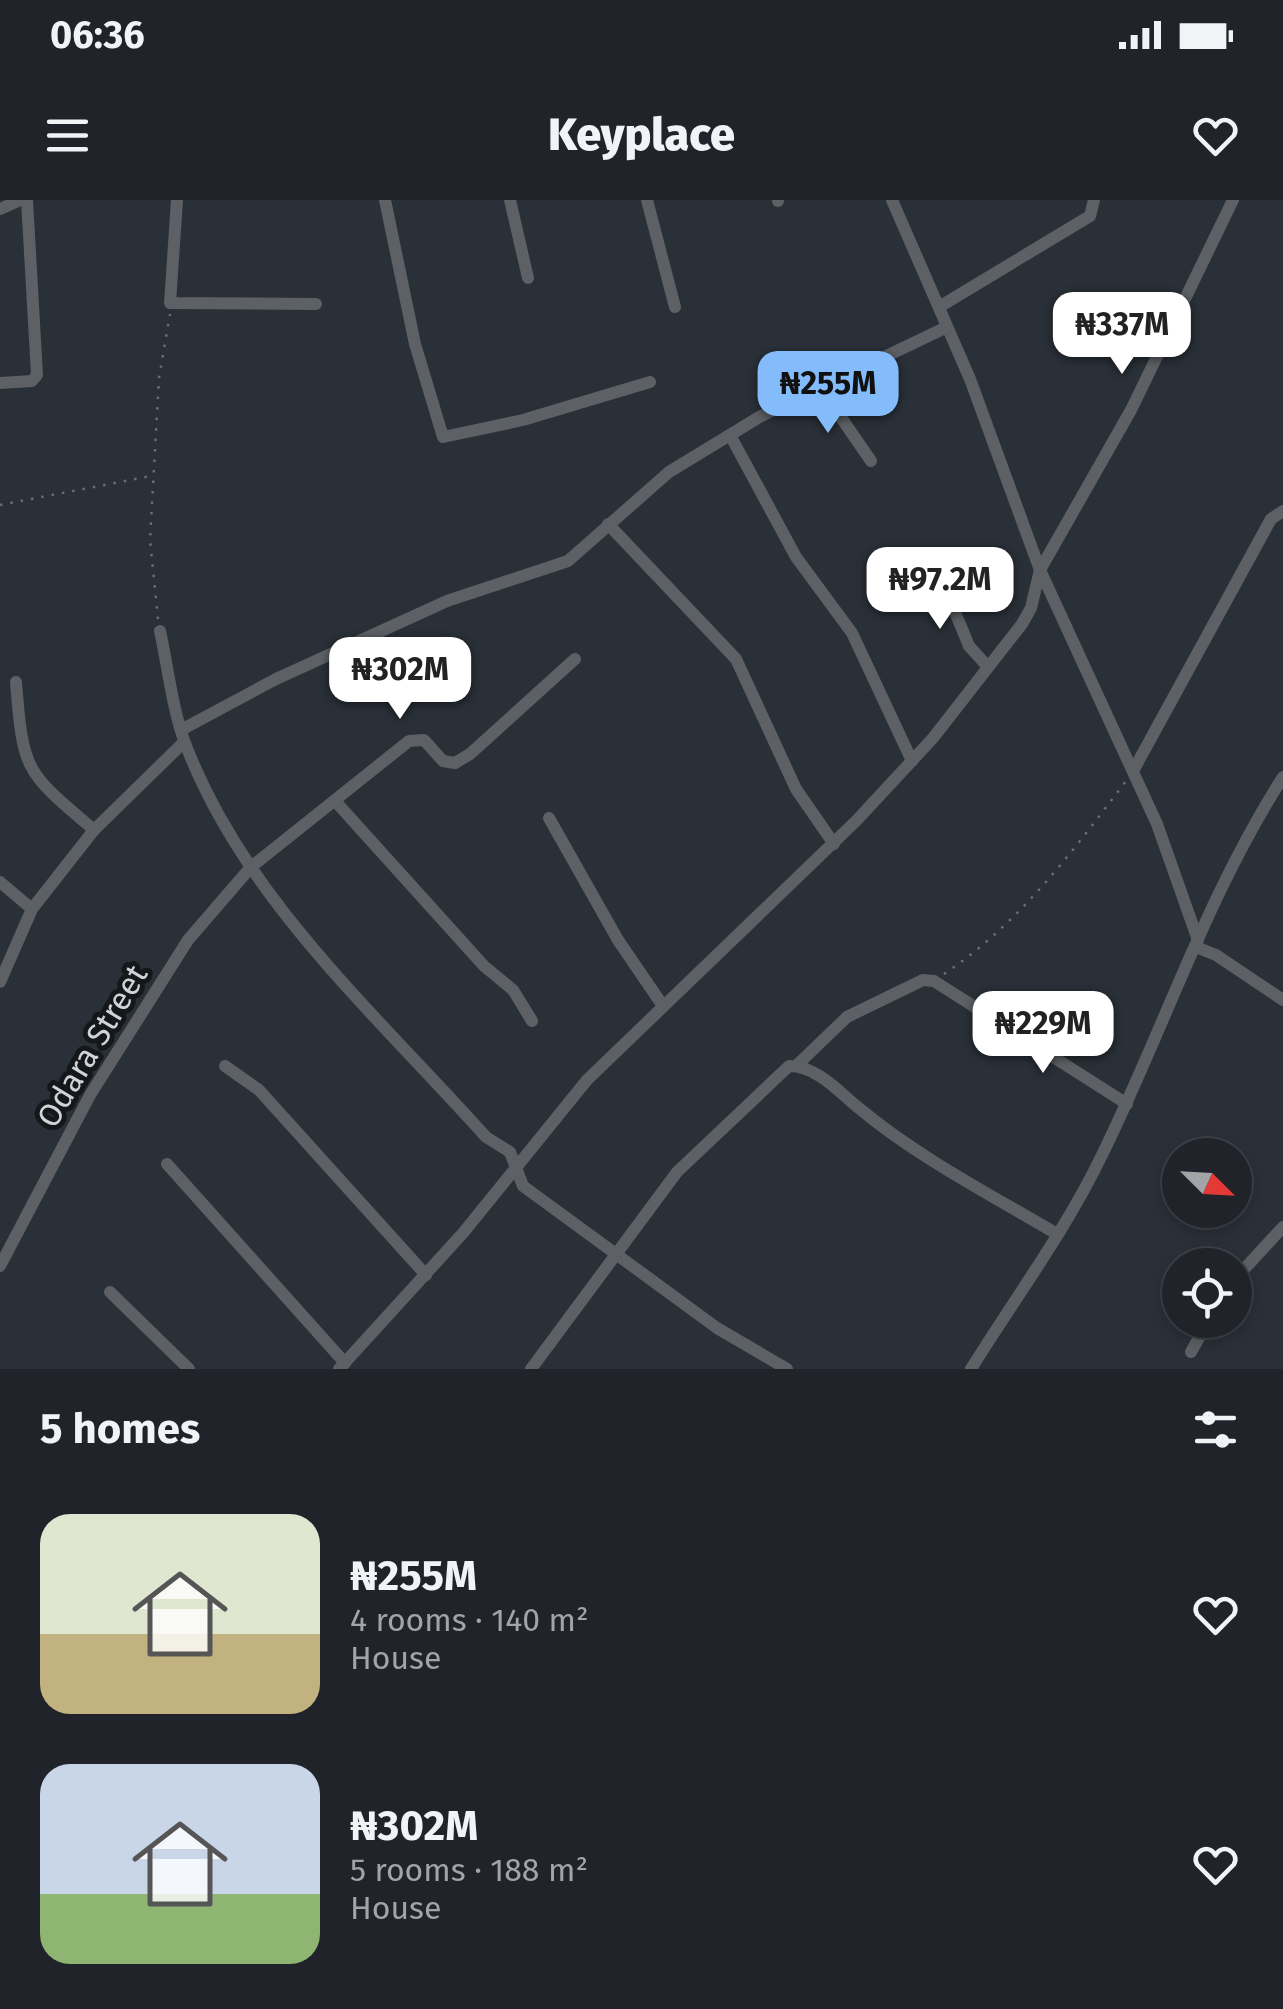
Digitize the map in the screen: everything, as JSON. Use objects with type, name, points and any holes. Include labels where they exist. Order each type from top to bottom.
[{"type":"street","points":[[0,209],[20,200]]},
{"type":"street","points":[[0,384],[32,381],[37,376],[27,200]]},
{"type":"street","points":[[177,200],[170,303],[316,304]]},
{"type":"street","points":[[385,200],[415,344],[443,436],[524,420],[650,382]]},
{"type":"street","points":[[510,200],[528,278]]},
{"type":"street","points":[[647,200],[675,307]]},
{"type":"street","points":[[892,200],[939,306],[1040,570],[1133,771],[1197,944],[1283,1000]]},
{"type":"street","points":[[939,306],[1090,216],[1094,200]]},
{"type":"street","points":[[167,1164],[342,1366],[426,1275],[587,1080],[834,844],[912,761],[988,668],[1031,608],[1040,570],[1131,410],[1233,200]]},
{"type":"street","points":[[0,982],[32,909],[94,830],[183,736],[276,680],[447,601],[568,561],[669,472],[820,386],[947,327]]},
{"type":"street","points":[[820,386],[871,461]]},
{"type":"street","points":[[730,435],[796,557],[852,633],[912,761]]},
{"type":"street","points":[[1133,771],[1271,519],[1283,511]]},
{"type":"street","points":[[608,524],[736,659],[796,789],[834,844]]},
{"type":"street","points":[[936,566],[969,646],[988,668]]},
{"type":"street","points":[[160,631],[183,736],[215,808],[251,868],[341,978],[486,1137],[510,1152],[524,1186],[717,1328],[787,1369]]},
{"type":"street","name":"Odara Street","points":[[0,1266],[126,1033],[188,940],[251,868],[410,741],[424,740],[442,761],[456,763],[575,659]]},
{"type":"street","points":[[16,682],[20,738],[29,768],[38,782],[94,830]]},
{"type":"street","points":[[970,1369],[1057,1234],[1127,1104],[1244,837],[1283,778]]},
{"type":"street","points":[[336,802],[384,849],[484,966],[513,990],[532,1021]]},
{"type":"street","points":[[549,818],[618,940],[663,1006]]},
{"type":"street","points":[[0,882],[32,909]]},
{"type":"street","points":[[1186,908],[1210,911]]},
{"type":"street","points":[[796,1066],[847,1016],[923,980],[934,981],[1127,1104]]},
{"type":"street","points":[[225,1066],[259,1090],[426,1275]]},
{"type":"street","points":[[531,1369],[613,1253],[677,1172],[789,1066],[822,1077],[872,1119],[1057,1234]]},
{"type":"street","points":[[1252,1261],[1283,1227]]},
{"type":"street","points":[[110,1292],[189,1369]]},
{"type":"street","points":[[1191,1352],[1199,1338]]},
{"type":"path","points":[[160,631],[150,540],[170,303]]},
{"type":"path","points":[[0,505],[153,476]]},
{"type":"path","points":[[934,981],[966,959],[1054,876],[1133,771]]}]
